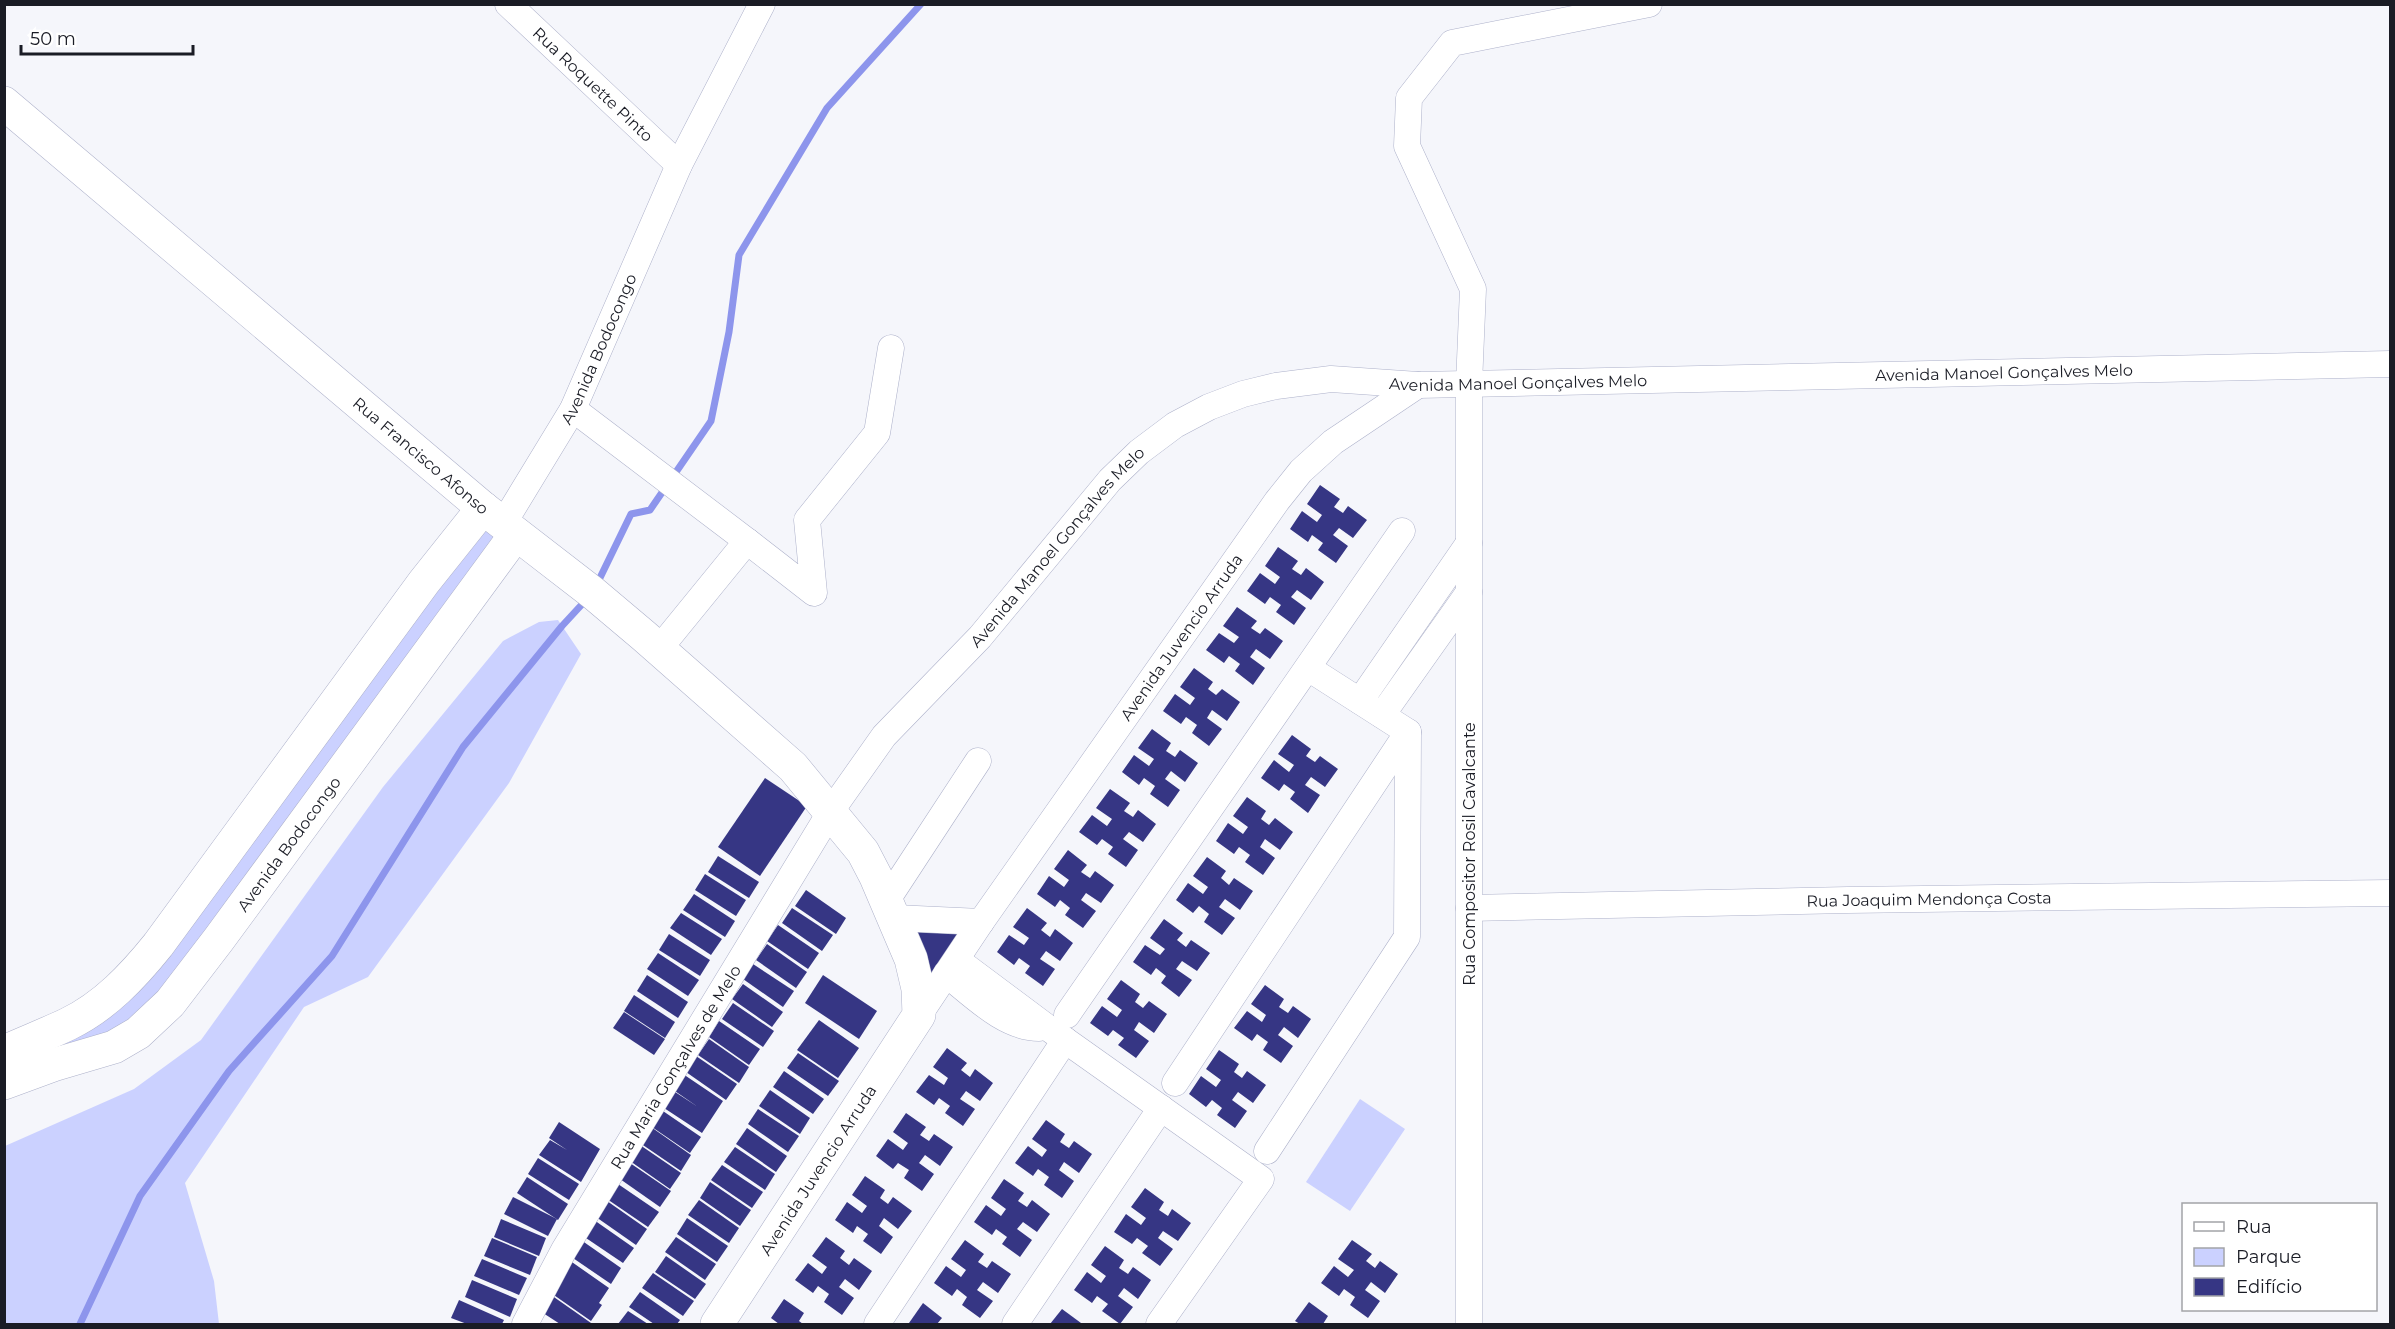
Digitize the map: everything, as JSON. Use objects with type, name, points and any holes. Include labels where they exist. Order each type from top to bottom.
[{"type":"street","name":"Rua Roquette Pinto","points":[[508,4],[678,165]]},
{"type":"street","name":"Avenida Bodocongo","points":[[4,1083],[53,1065],[114,1047],[138,1033],[170,1003],[501,522],[573,410],[678,165],[762,4]]},
{"type":"street","name":"Rua Compositor Rosil Cavalcante","points":[[1468,1324],[1469,384],[1473,289],[1407,146],[1409,98],[1452,43],[1649,4]]},
{"type":"street","name":"Rua Francisco Afonso","points":[[4,103],[501,522],[593,593],[793,767],[862,852],[891,909],[915,973],[919,1015]]},
{"type":"street","points":[[573,410],[814,593],[807,519],[877,432],[891,348]]},
{"type":"street","name":"Avenida Manoel Gonçalves Melo","points":[[831,812],[884,736],[980,637],[1110,480],[1175,424],[1209,407],[1243,394],[1276,386],[1331,379],[1418,385],[2391,364]]},
{"type":"street","name":"Avenida Juvencio Arruda","points":[[717,1324],[981,922],[1289,486],[1301,471],[1333,442],[1418,385]]},
{"type":"street","name":"Avenida Bodocongo","points":[[4,1052],[70,1023],[99,1005],[133,976],[193,899],[424,582],[501,522]]},
{"type":"street","points":[[877,1324],[1060,1027],[1402,531]]},
{"type":"street","points":[[659,649],[747,541]]},
{"type":"street","points":[[1360,701],[1469,543]]},
{"type":"street","points":[[1382,715],[1469,592]]},
{"type":"street","points":[[1308,668],[1408,732]]},
{"type":"street","points":[[1175,1083],[1408,732]]},
{"type":"street","points":[[1267,1151],[1407,937],[1408,732]]},
{"type":"street","points":[[978,761],[891,909],[981,922]]},
{"type":"street","name":"Rua Maria Gonçalves de Melo","points":[[525,1324],[564,1250],[831,812]]},
{"type":"street","name":"Rua Joaquim Mendonça Costa","points":[[1469,908],[1848,900],[2391,893]]},
{"type":"street","points":[[951,967],[1060,1027],[1161,1108],[1260,1179],[1159,1324]]},
{"type":"street","points":[[1015,1324],[1161,1108]]},
{"type":"green space","points":[[482,524],[499,539],[169,991],[118,1033],[5,1062],[92,1022]]},
{"type":"green space","points":[[558,620],[581,654],[509,783],[368,977],[304,1007],[185,1183],[214,1281],[219,1324],[5,1324],[5,1146],[134,1089],[201,1040],[383,787],[503,641],[539,622]]},
{"type":"green space","points":[[1360,1099],[1405,1129],[1350,1211],[1306,1182]]},
{"type":"building","points":[[1320,485],[1340,499],[1334,507],[1343,513],[1348,506],[1367,520],[1353,538],[1339,528],[1333,535],[1348,546],[1336,563],[1318,550],[1323,543],[1312,535],[1308,542],[1290,529],[1302,511],[1317,522],[1322,515],[1307,504]]},
{"type":"building","points":[[1278,547],[1298,561],[1292,569],[1301,575],[1306,568],[1324,582],[1311,600],[1297,590],[1291,597],[1306,608],[1294,625],[1276,612],[1281,605],[1270,597],[1265,604],[1247,591],[1260,573],[1275,584],[1280,577],[1265,566]]},
{"type":"building","points":[[1237,607],[1257,621],[1251,628],[1260,634],[1265,628],[1283,641],[1270,659],[1256,649],[1250,657],[1265,668],[1253,685],[1235,671],[1240,664],[1229,656],[1224,663],[1206,650],[1219,633],[1234,643],[1239,637],[1223,626]]},
{"type":"building","points":[[1194,668],[1213,682],[1208,689],[1216,695],[1222,689],[1240,702],[1227,721],[1212,710],[1207,718],[1222,729],[1209,746],[1192,733],[1197,725],[1186,717],[1181,724],[1163,711],[1175,694],[1190,705],[1195,698],[1180,687]]},
{"type":"building","points":[[1152,729],[1171,743],[1166,751],[1175,757],[1180,750],[1198,763],[1185,782],[1171,771],[1165,779],[1180,790],[1168,807],[1150,794],[1155,786],[1144,778],[1139,785],[1122,772],[1134,755],[1149,766],[1154,759],[1138,748]]},
{"type":"building","points":[[1292,735],[1311,749],[1306,756],[1315,762],[1320,756],[1338,769],[1325,787],[1311,777],[1305,785],[1320,795],[1308,813],[1290,799],[1295,792],[1284,784],[1279,791],[1261,778],[1274,760],[1289,772],[1294,765],[1278,754]]},
{"type":"building","points":[[765,778],[807,806],[760,876],[718,847]]},
{"type":"building","points":[[1110,789],[1130,803],[1124,811],[1133,817],[1138,810],[1156,824],[1143,842],[1129,832],[1123,839],[1138,850],[1126,867],[1108,854],[1113,847],[1102,839],[1097,845],[1079,832],[1092,815],[1107,826],[1112,819],[1096,808]]},
{"type":"building","points":[[1247,797],[1266,811],[1261,819],[1269,825],[1275,818],[1293,832],[1280,850],[1265,839],[1260,847],[1275,858],[1263,875],[1245,862],[1250,855],[1239,847],[1234,854],[1216,841],[1228,823],[1243,834],[1248,827],[1233,816]]},
{"type":"building","points":[[1068,850],[1087,865],[1081,872],[1090,878],[1095,871],[1114,885],[1101,903],[1086,893],[1081,900],[1096,911],[1083,928],[1065,915],[1070,908],[1060,900],[1055,907],[1037,894],[1049,876],[1064,887],[1069,880],[1054,869]]},
{"type":"building","points":[[718,856],[759,882],[749,898],[708,872]]},
{"type":"building","points":[[1207,857],[1226,871],[1221,878],[1229,885],[1234,878],[1253,891],[1240,910],[1225,899],[1219,907],[1235,918],[1222,935],[1204,922],[1209,914],[1199,906],[1193,913],[1176,900],[1188,883],[1203,894],[1208,887],[1193,876]]},
{"type":"building","points":[[705,874],[746,900],[736,916],[695,890]]},
{"type":"building","points":[[806,890],[846,918],[836,934],[795,906]]},
{"type":"building","points":[[694,894],[735,921],[725,937],[683,910]]},
{"type":"building","points":[[792,908],[833,935],[822,951],[782,923]]},
{"type":"building","points":[[1027,908],[1047,923],[1041,930],[1050,937],[1055,929],[1073,943],[1060,961],[1046,951],[1040,959],[1055,969],[1043,986],[1025,973],[1030,966],[1019,958],[1014,965],[997,952],[1009,935],[1024,945],[1029,938],[1013,927]]},
{"type":"building","points":[[681,913],[722,939],[711,955],[670,928]]},
{"type":"building","points":[[1164,919],[1183,933],[1177,940],[1186,947],[1191,940],[1210,953],[1197,971],[1182,961],[1176,969],[1192,980],[1179,997],[1161,983],[1166,976],[1156,968],[1151,975],[1133,962],[1145,945],[1160,955],[1165,949],[1150,938]]},
{"type":"building","points":[[778,925],[819,953],[808,969],[767,941]]},
{"type":"building","points":[[912,929],[958,933],[927,983]]},
{"type":"building","points":[[669,934],[710,960],[700,976],[659,950]]},
{"type":"building","points":[[767,944],[807,972],[796,988],[756,960]]},
{"type":"building","points":[[658,953],[699,980],[688,996],[647,969]]},
{"type":"building","points":[[753,964],[794,991],[783,1007],[743,979]]},
{"type":"building","points":[[647,975],[688,1002],[678,1018],[637,991]]},
{"type":"building","points":[[823,975],[877,1011],[859,1039],[805,1003]]},
{"type":"building","points":[[1121,980],[1140,994],[1135,1002],[1143,1008],[1149,1001],[1167,1014],[1154,1033],[1139,1022],[1134,1030],[1149,1041],[1136,1058],[1118,1045],[1124,1038],[1113,1030],[1108,1036],[1090,1023],[1102,1006],[1117,1017],[1122,1010],[1107,999]]},
{"type":"building","points":[[743,984],[783,1012],[772,1027],[732,999]]},
{"type":"building","points":[[1265,985],[1284,999],[1279,1007],[1288,1013],[1293,1006],[1311,1019],[1298,1038],[1284,1027],[1278,1035],[1293,1046],[1281,1063],[1263,1050],[1268,1042],[1257,1034],[1252,1041],[1234,1028],[1247,1011],[1262,1022],[1266,1015],[1251,1004]]},
{"type":"building","points":[[634,995],[675,1022],[665,1038],[624,1011]]},
{"type":"building","points":[[733,1003],[774,1031],[763,1047],[722,1019]]},
{"type":"building","points":[[624,1012],[665,1039],[654,1055],[613,1028]]},
{"type":"building","points":[[819,1020],[859,1048],[838,1078],[797,1050]]},
{"type":"building","points":[[719,1021],[760,1049],[749,1065],[709,1037]]},
{"type":"building","points":[[709,1039],[749,1067],[739,1083],[698,1055]]},
{"type":"building","points":[[947,1048],[967,1063],[961,1070],[970,1077],[975,1069],[993,1083],[980,1101],[966,1091],[960,1099],[975,1109],[963,1126],[945,1113],[950,1106],[939,1098],[934,1105],[916,1092],[929,1075],[944,1085],[948,1078],[933,1067]]},
{"type":"building","points":[[1219,1050],[1239,1064],[1234,1072],[1242,1078],[1247,1071],[1266,1085],[1253,1103],[1238,1092],[1232,1100],[1247,1111],[1235,1128],[1217,1115],[1222,1108],[1212,1100],[1206,1107],[1189,1094],[1201,1076],[1216,1087],[1221,1080],[1206,1069]]},
{"type":"building","points":[[798,1053],[839,1081],[828,1096],[787,1068]]},
{"type":"building","points":[[696,1056],[737,1084],[726,1100],[686,1072]]},
{"type":"building","points":[[784,1071],[824,1099],[813,1114],[773,1087]]},
{"type":"building","points":[[683,1074],[723,1101],[702,1133],[661,1106],[672,1090],[698,1107],[672,1089]]},
{"type":"building","points":[[770,1090],[810,1118],[800,1134],[759,1106]]},
{"type":"building","points":[[660,1109],[701,1137],[690,1153],[649,1125]]},
{"type":"building","points":[[758,1109],[799,1136],[788,1152],[748,1124]]},
{"type":"building","points":[[906,1113],[926,1127],[920,1135],[929,1141],[934,1134],[953,1147],[940,1166],[925,1155],[919,1163],[934,1174],[922,1191],[904,1178],[909,1170],[898,1163],[893,1169],[876,1156],[888,1139],[903,1150],[908,1143],[893,1132]]},
{"type":"building","points":[[1046,1120],[1065,1134],[1060,1142],[1069,1148],[1074,1141],[1092,1154],[1079,1173],[1064,1162],[1059,1170],[1074,1181],[1062,1198],[1044,1185],[1049,1177],[1038,1169],[1033,1176],[1015,1163],[1028,1146],[1042,1157],[1047,1150],[1032,1139]]},
{"type":"building","points":[[559,1122],[600,1149],[581,1182],[539,1155],[550,1140],[567,1150],[549,1138]]},
{"type":"building","points":[[651,1127],[691,1155],[681,1171],[640,1143]]},
{"type":"building","points":[[747,1128],[787,1156],[776,1172],[736,1144]]},
{"type":"building","points":[[640,1145],[681,1173],[670,1189],[630,1161]]},
{"type":"building","points":[[735,1147],[775,1174],[765,1190],[724,1162]]},
{"type":"building","points":[[538,1158],[579,1184],[569,1200],[528,1174]]},
{"type":"building","points":[[630,1163],[671,1191],[660,1207],[620,1179]]},
{"type":"building","points":[[722,1165],[763,1192],[752,1208],[711,1180]]},
{"type":"building","points":[[865,1176],[885,1190],[880,1198],[888,1204],[893,1197],[912,1211],[898,1229],[884,1218],[879,1226],[893,1237],[881,1254],[863,1241],[868,1234],[857,1226],[853,1233],[835,1220],[847,1202],[862,1213],[867,1206],[852,1195]]},
{"type":"building","points":[[527,1177],[568,1204],[558,1220],[517,1193]]},
{"type":"building","points":[[1004,1179],[1024,1193],[1018,1201],[1027,1207],[1032,1200],[1050,1214],[1037,1232],[1023,1222],[1017,1229],[1032,1240],[1020,1257],[1002,1244],[1007,1237],[996,1229],[992,1235],[974,1222],[986,1205],[1001,1216],[1006,1209],[991,1198]]},
{"type":"building","points":[[710,1182],[751,1210],[740,1226],[700,1198]]},
{"type":"building","points":[[618,1184],[659,1212],[648,1227],[607,1199]]},
{"type":"building","points":[[1145,1188],[1164,1202],[1159,1210],[1168,1216],[1172,1209],[1191,1223],[1178,1241],[1163,1231],[1158,1238],[1173,1249],[1160,1266],[1142,1253],[1148,1246],[1137,1238],[1132,1244],[1114,1232],[1126,1214],[1141,1225],[1146,1218],[1131,1207]]},
{"type":"building","points":[[513,1197],[557,1219],[548,1236],[504,1214]]},
{"type":"building","points":[[699,1200],[739,1228],[729,1243],[688,1215]]},
{"type":"building","points":[[607,1201],[647,1229],[636,1245],[596,1217]]},
{"type":"building","points":[[687,1218],[728,1246],[717,1262],[677,1234]]},
{"type":"building","points":[[501,1219],[546,1238],[539,1256],[494,1237]]},
{"type":"building","points":[[594,1220],[634,1248],[623,1263],[583,1236]]},
{"type":"building","points":[[676,1237],[716,1264],[705,1280],[665,1252]]},
{"type":"building","points":[[826,1237],[845,1251],[840,1258],[849,1265],[854,1258],[872,1271],[859,1290],[845,1279],[839,1287],[854,1298],[842,1315],[824,1302],[829,1294],[818,1286],[813,1293],[795,1280],[808,1263],[822,1274],[827,1267],[812,1256]]},
{"type":"building","points":[[492,1238],[537,1257],[530,1275],[484,1256]]},
{"type":"building","points":[[581,1240],[621,1268],[611,1284],[570,1256]]},
{"type":"building","points":[[965,1240],[984,1254],[978,1262],[987,1268],[992,1261],[1011,1274],[998,1293],[983,1282],[977,1290],[993,1301],[980,1318],[962,1305],[967,1297],[957,1289],[952,1296],[934,1283],[946,1266],[961,1277],[966,1270],[951,1259]]},
{"type":"building","points":[[1352,1240],[1372,1254],[1366,1261],[1375,1268],[1380,1261],[1398,1274],[1385,1293],[1371,1282],[1365,1290],[1380,1301],[1368,1318],[1350,1305],[1355,1297],[1344,1289],[1339,1296],[1321,1283],[1334,1266],[1348,1277],[1354,1270],[1338,1259]]},
{"type":"building","points":[[1105,1246],[1124,1260],[1119,1268],[1128,1274],[1133,1267],[1151,1280],[1138,1299],[1124,1288],[1118,1296],[1133,1307],[1120,1324],[1102,1311],[1108,1304],[1097,1296],[1092,1303],[1074,1290],[1087,1272],[1101,1283],[1106,1276],[1091,1265]]},
{"type":"building","points":[[666,1256],[706,1284],[695,1299],[655,1272]]},
{"type":"building","points":[[482,1259],[527,1278],[519,1295],[474,1276]]},
{"type":"building","points":[[569,1260],[609,1288],[599,1303],[602,1305],[591,1321],[551,1293]]},
{"type":"building","points":[[653,1273],[694,1301],[683,1316],[642,1288]]},
{"type":"building","points":[[472,1280],[517,1299],[510,1317],[465,1297]]},
{"type":"building","points":[[640,1292],[680,1320],[677,1324],[654,1324],[629,1307]]},
{"type":"building","points":[[551,1295],[591,1323],[560,1324],[540,1311]]},
{"type":"building","points":[[784,1299],[804,1313],[799,1321],[803,1324],[779,1324],[771,1318]]},
{"type":"building","points":[[459,1300],[504,1320],[502,1324],[467,1324],[451,1318]]},
{"type":"building","points":[[1309,1302],[1328,1316],[1323,1324],[1300,1324],[1295,1321]]},
{"type":"building","points":[[923,1303],[942,1318],[937,1324],[909,1323]]},
{"type":"building","points":[[1062,1309],[1081,1323],[1050,1324]]},
{"type":"building","points":[[628,1311],[648,1324],[618,1324]]},
{"type":"waterway","points":[[597,584],[631,514],[650,510],[711,421],[729,332],[739,255],[827,108],[921,4]]},
{"type":"waterway","points":[[80,1324],[140,1196],[229,1071],[332,956],[463,747],[586,600]]}]
